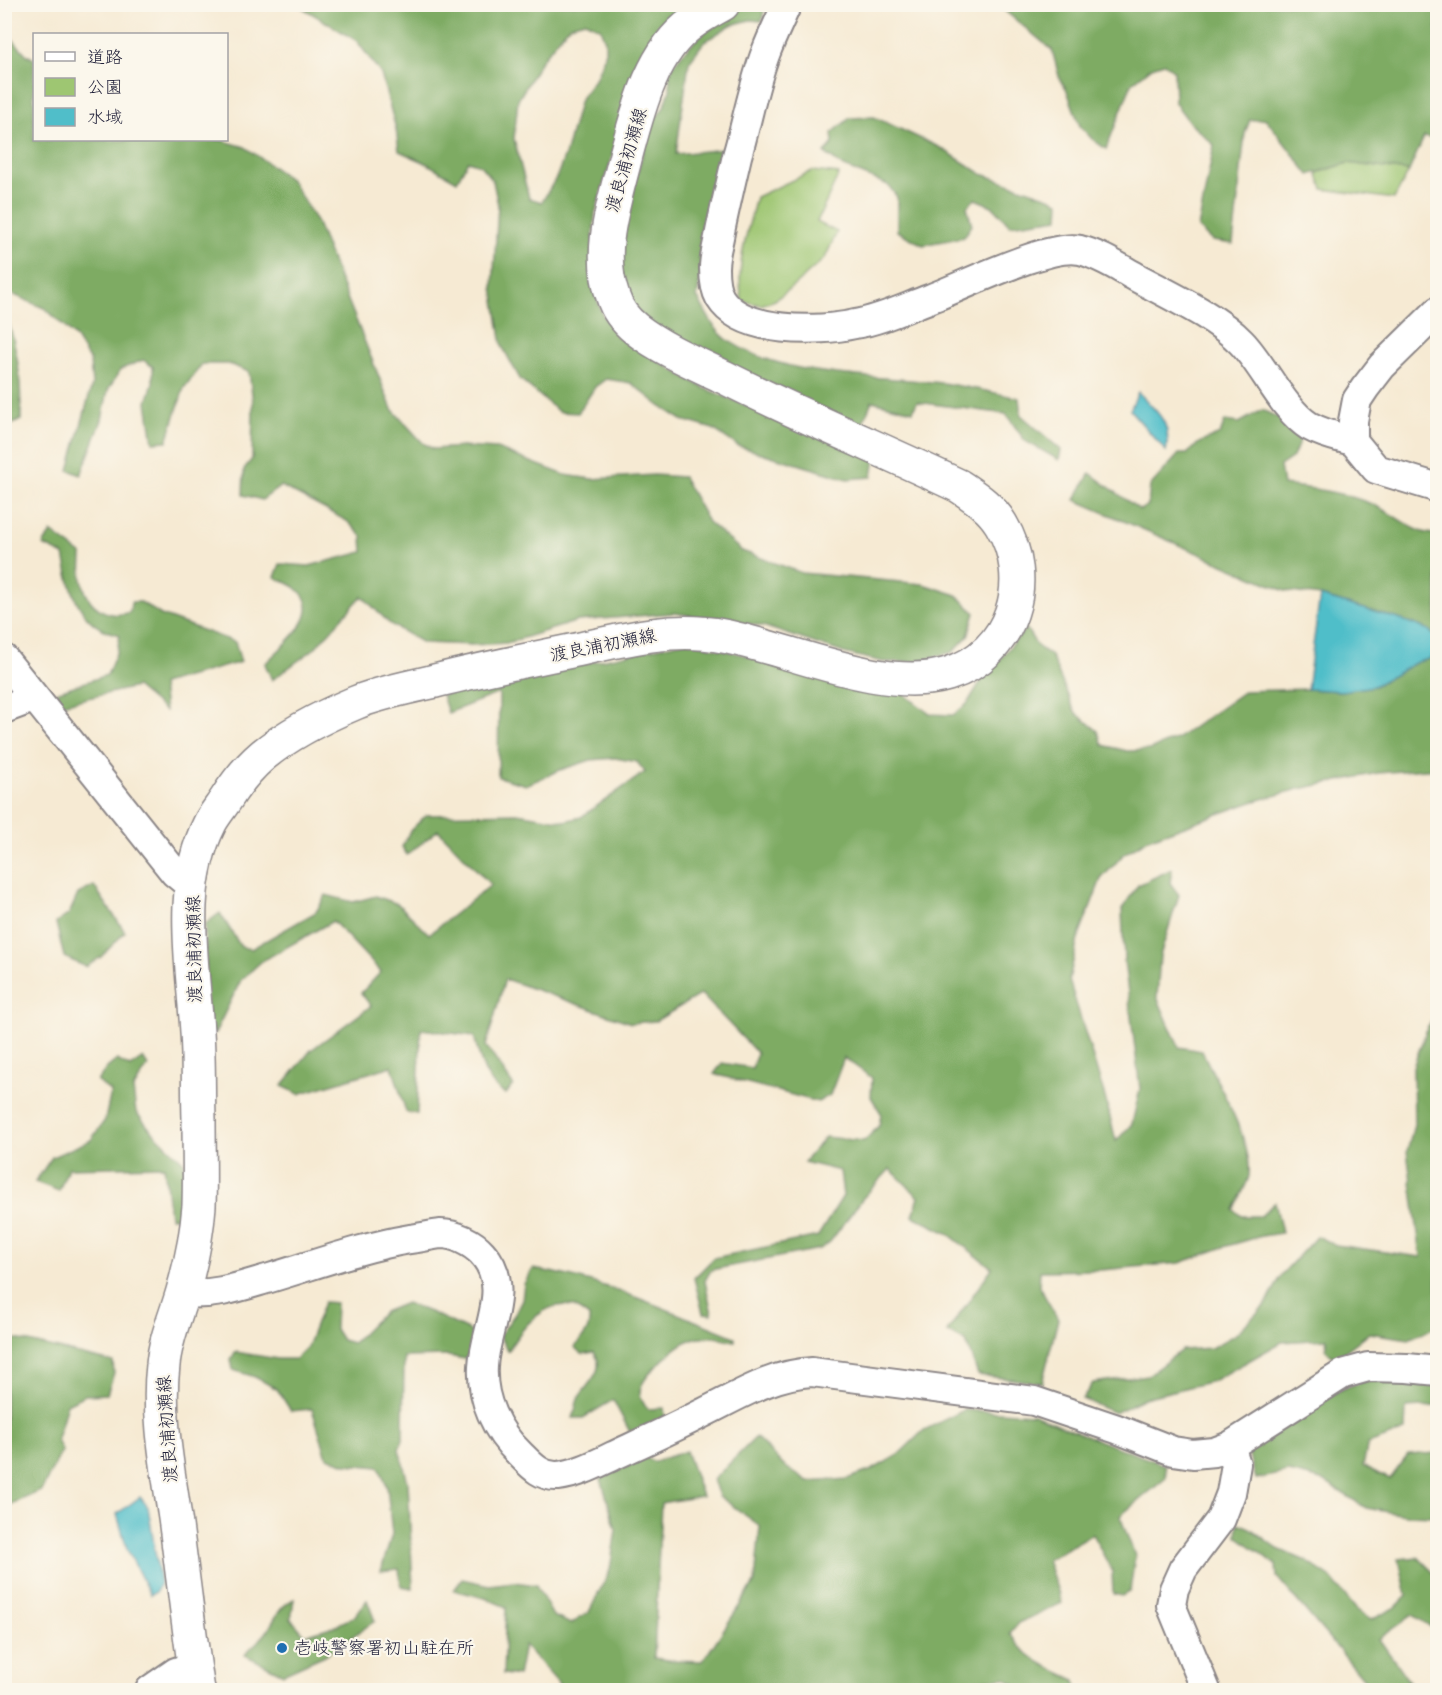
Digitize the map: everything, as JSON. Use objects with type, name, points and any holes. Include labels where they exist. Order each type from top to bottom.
[{"type":"main road","name":"渡良浦初瀬線","points":[[196,1678],[165,1452],[161,1383],[166,1341],[191,1258],[198,1208],[197,1036],[189,913],[192,887],[198,856],[210,824],[234,785],[261,756],[327,716],[360,701],[474,671],[653,634],[683,631],[722,636],[868,674],[901,680],[920,679],[948,674],[968,665],[997,640],[1008,622],[1017,588],[1017,569],[1012,546],[999,521],[984,504],[959,486],[766,398],[654,342],[622,315],[613,297],[606,273],[608,227],[635,122],[663,55],[691,23],[723,4]]},
{"type":"street","points":[[787,4],[766,52],[750,102],[717,248],[714,266],[715,284],[720,297],[730,310],[748,320],[789,328],[826,329],[858,324],[1027,260],[1052,252],[1078,250],[1107,262],[1229,331],[1243,343],[1287,404],[1307,425],[1328,435],[1353,441],[1376,469],[1437,488]]},
{"type":"street","points":[[1353,441],[1353,421],[1358,400],[1365,388],[1382,366],[1437,311]]},
{"type":"street","points":[[4,659],[175,873],[192,887]]},
{"type":"street","points":[[4,709],[33,698]]},
{"type":"street","points":[[182,1293],[204,1295],[234,1289],[380,1244],[442,1234],[455,1236],[482,1252],[496,1279],[495,1310],[483,1364],[484,1391],[493,1419],[507,1442],[527,1461],[541,1473],[557,1476],[579,1471],[682,1424],[772,1379],[796,1373],[812,1372],[1034,1401],[1173,1451],[1193,1454],[1214,1452],[1230,1446],[1343,1374],[1368,1367],[1437,1371]]},
{"type":"street","points":[[1206,1690],[1171,1605],[1174,1589],[1183,1569],[1221,1519],[1231,1493],[1236,1464],[1230,1446]]},
{"type":"street","points":[[150,1690],[176,1672],[196,1678]]},
{"type":"green space","points":[[1007,4],[1437,5],[1437,136],[1435,139],[1424,137],[1409,171],[1348,163],[1309,175],[1266,119],[1250,120],[1245,133],[1233,244],[1212,241],[1198,228],[1214,145],[1190,123],[1175,103],[1174,71],[1164,63],[1152,67],[1132,83],[1106,149],[1080,126],[1066,88],[1060,80],[1052,50],[1005,11]]},
{"type":"green space","points":[[298,5],[688,5],[657,26],[641,60],[595,214],[590,280],[603,316],[617,337],[704,388],[875,459],[872,477],[847,479],[738,446],[713,429],[682,420],[631,383],[606,379],[595,387],[578,413],[559,412],[520,379],[502,346],[493,287],[498,205],[493,181],[480,165],[468,161],[457,181],[399,151],[396,129],[381,74],[357,41]],"holes":[[[585,21],[600,28],[605,41],[605,55],[596,77],[580,99],[557,176],[542,202],[529,198],[514,139],[518,100],[542,59],[570,25]]]},
{"type":"green space","points":[[741,5],[765,5],[762,21],[750,20],[731,25],[704,42],[689,62],[676,154],[724,149],[697,297],[715,327],[729,341],[775,362],[828,373],[944,383],[1019,398],[1021,415],[1061,450],[1059,460],[1025,441],[1006,414],[917,402],[913,411],[872,401],[861,427],[652,327],[631,303],[617,267],[623,226],[651,122],[661,112],[667,99],[670,90],[669,74],[674,64],[701,35]]},
{"type":"green space","points":[[5,31],[33,58],[33,141],[224,141],[245,147],[291,180],[316,221],[392,409],[423,443],[433,449],[463,447],[497,449],[565,475],[592,479],[654,475],[683,477],[708,522],[742,551],[802,573],[923,584],[957,595],[975,613],[968,636],[953,652],[914,662],[883,662],[844,653],[763,626],[674,613],[578,621],[507,643],[473,645],[423,643],[390,624],[362,596],[314,649],[272,680],[265,664],[298,629],[305,619],[307,608],[305,598],[296,588],[275,577],[280,564],[309,566],[363,552],[362,536],[347,521],[281,486],[262,500],[243,495],[244,469],[252,459],[253,402],[249,372],[229,364],[202,364],[184,388],[167,441],[153,442],[147,402],[153,383],[153,367],[143,360],[121,369],[108,390],[102,420],[81,475],[69,470],[92,385],[90,361],[75,337],[46,309],[12,294],[5,298]]},
{"type":"green space","points":[[874,117],[941,148],[982,174],[1052,198],[1060,203],[1059,218],[1010,225],[992,206],[975,199],[967,207],[972,225],[964,237],[923,245],[897,231],[897,197],[888,185],[842,166],[825,153],[833,143],[832,133],[850,118]]},
{"type":"green space","points":[[1348,163],[1409,171],[1394,199],[1323,189],[1317,173]]},
{"type":"green space","points":[[812,171],[839,174],[817,222],[837,232],[825,258],[775,300],[761,305],[742,301],[741,262],[756,197]]},
{"type":"green space","points":[[5,313],[18,366],[21,420],[9,426],[4,417]]},
{"type":"green space","points":[[1262,410],[1288,422],[1302,435],[1293,457],[1280,466],[1283,485],[1352,497],[1382,509],[1421,531],[1437,534],[1437,639],[1429,630],[1405,621],[1320,596],[1285,591],[1075,500],[1090,473],[1140,510],[1148,505],[1150,486],[1179,454],[1187,454],[1199,443],[1220,434],[1225,421],[1239,423]]},
{"type":"green space","points":[[51,532],[82,555],[82,577],[86,592],[89,599],[100,610],[122,614],[130,612],[131,602],[141,602],[161,615],[235,642],[241,662],[162,684],[165,711],[136,687],[62,704],[56,692],[107,675],[117,651],[120,635],[104,630],[93,623],[79,607],[71,587],[64,555],[43,545]]},
{"type":"green space","points":[[1026,628],[1037,646],[1051,656],[1075,712],[1098,731],[1103,745],[1127,751],[1149,750],[1178,738],[1245,691],[1307,689],[1342,691],[1374,686],[1417,662],[1429,659],[1437,652],[1437,768],[1378,773],[1299,789],[1252,802],[1148,839],[1124,854],[1101,879],[1078,939],[1069,980],[1116,1141],[1132,1124],[1140,1089],[1124,961],[1122,909],[1138,885],[1172,869],[1170,883],[1179,895],[1160,956],[1157,997],[1179,1047],[1202,1051],[1240,1130],[1249,1162],[1249,1176],[1234,1210],[1241,1216],[1261,1216],[1275,1202],[1282,1233],[1227,1246],[1180,1263],[1101,1270],[1040,1271],[1039,1286],[1058,1319],[1042,1383],[978,1375],[966,1342],[947,1332],[992,1268],[947,1233],[913,1216],[919,1197],[890,1169],[863,1198],[830,1242],[820,1249],[711,1270],[705,1281],[712,1314],[703,1313],[694,1278],[714,1258],[818,1236],[843,1196],[840,1171],[804,1162],[825,1137],[864,1141],[879,1126],[881,1113],[871,1097],[872,1078],[844,1058],[830,1095],[818,1102],[714,1074],[722,1063],[752,1068],[757,1053],[701,994],[656,1021],[631,1023],[505,979],[486,1046],[513,1085],[506,1094],[499,1090],[488,1077],[474,1036],[421,1029],[417,1114],[406,1112],[392,1066],[299,1094],[282,1086],[311,1050],[371,1006],[361,993],[381,972],[333,921],[262,961],[241,980],[215,1033],[207,1030],[205,924],[220,913],[241,947],[251,949],[316,912],[326,895],[353,902],[376,896],[398,904],[429,934],[491,885],[438,830],[407,855],[402,847],[410,831],[426,815],[517,813],[565,821],[581,817],[645,772],[637,762],[615,758],[591,760],[526,785],[498,777],[499,693],[448,713],[442,695],[687,641],[904,694],[930,714],[953,715],[967,704],[979,684]]},
{"type":"green space","points":[[94,886],[125,932],[101,957],[86,967],[64,957],[56,923],[69,914],[78,894]]},
{"type":"green space","points":[[1437,1015],[1437,1326],[1409,1339],[1369,1333],[1335,1359],[1325,1349],[1327,1339],[1282,1342],[1213,1381],[1144,1398],[1115,1413],[1082,1399],[1093,1383],[1148,1375],[1182,1350],[1211,1348],[1236,1334],[1267,1303],[1282,1274],[1317,1236],[1336,1245],[1421,1257],[1407,1151],[1414,1125],[1413,1067],[1428,1026]]},
{"type":"green space","points":[[143,1058],[148,1066],[133,1089],[136,1112],[184,1162],[188,1218],[170,1217],[164,1166],[68,1168],[59,1191],[35,1182],[52,1157],[91,1140],[105,1120],[111,1092],[97,1081],[107,1068],[117,1060],[130,1067]]},
{"type":"green space","points":[[533,1269],[585,1280],[636,1297],[735,1337],[735,1341],[714,1337],[692,1339],[663,1360],[644,1381],[640,1393],[647,1409],[664,1408],[665,1417],[631,1434],[613,1400],[583,1418],[573,1418],[578,1399],[594,1377],[598,1365],[594,1352],[582,1354],[574,1347],[586,1334],[589,1317],[572,1306],[561,1305],[552,1307],[534,1318],[519,1334],[508,1351],[499,1336],[515,1314],[522,1300],[524,1284]]},
{"type":"green space","points":[[324,1302],[336,1303],[335,1329],[342,1340],[353,1343],[384,1312],[406,1303],[472,1332],[477,1345],[465,1359],[447,1356],[404,1357],[403,1440],[399,1449],[408,1482],[413,1588],[401,1586],[399,1569],[381,1571],[392,1534],[387,1487],[379,1467],[346,1464],[327,1457],[312,1409],[291,1411],[277,1389],[255,1377],[233,1370],[231,1359],[236,1352],[278,1359],[295,1359],[307,1347]]},
{"type":"green space","points":[[5,1334],[8,1337],[113,1362],[114,1373],[107,1394],[85,1395],[67,1404],[57,1439],[62,1451],[41,1491],[5,1507]]},
{"type":"green space","points":[[1386,1378],[1437,1380],[1437,1406],[1406,1408],[1405,1431],[1368,1444],[1363,1466],[1390,1479],[1408,1455],[1437,1453],[1437,1516],[1405,1515],[1366,1508],[1322,1480],[1289,1472],[1256,1479],[1248,1453],[1273,1433],[1314,1404],[1343,1388],[1365,1381]]},
{"type":"green space","points":[[964,1410],[1034,1414],[1165,1465],[1166,1478],[1120,1516],[1135,1556],[1130,1591],[1122,1596],[1113,1594],[1112,1571],[1092,1534],[1047,1560],[1062,1603],[1018,1623],[1010,1633],[1030,1656],[1075,1680],[1078,1690],[1024,1690],[1005,1678],[903,1686],[903,1690],[556,1690],[559,1684],[524,1645],[518,1676],[503,1674],[506,1607],[485,1598],[454,1590],[462,1579],[489,1585],[514,1582],[536,1585],[553,1616],[571,1624],[589,1612],[610,1570],[616,1529],[601,1479],[646,1457],[654,1462],[686,1451],[702,1496],[661,1503],[654,1658],[703,1661],[755,1582],[760,1526],[719,1496],[713,1480],[756,1437],[783,1465],[808,1482],[847,1479],[872,1470],[898,1455],[924,1430]]},
{"type":"green space","points":[[1238,1523],[1250,1528],[1278,1549],[1306,1561],[1330,1577],[1356,1609],[1371,1620],[1395,1608],[1407,1596],[1399,1559],[1418,1557],[1437,1576],[1437,1631],[1413,1615],[1379,1639],[1415,1690],[1373,1690],[1277,1577],[1276,1565],[1237,1536]]},
{"type":"green space","points":[[294,1599],[291,1619],[305,1635],[354,1617],[367,1600],[375,1621],[325,1655],[283,1674],[245,1655],[266,1633],[280,1610]]},
{"type":"water","points":[[1138,392],[1157,411],[1165,425],[1168,441],[1166,451],[1130,410]]},
{"type":"water","points":[[1320,596],[1429,630],[1437,639],[1437,652],[1429,659],[1417,662],[1374,686],[1342,691],[1307,689]]},
{"type":"water","points":[[140,1497],[148,1507],[160,1583],[156,1592],[150,1595],[127,1549],[117,1514]]},
{"type":"place","name":"壱岐警察署初山駐在所","points":[[282,1648]]}]
